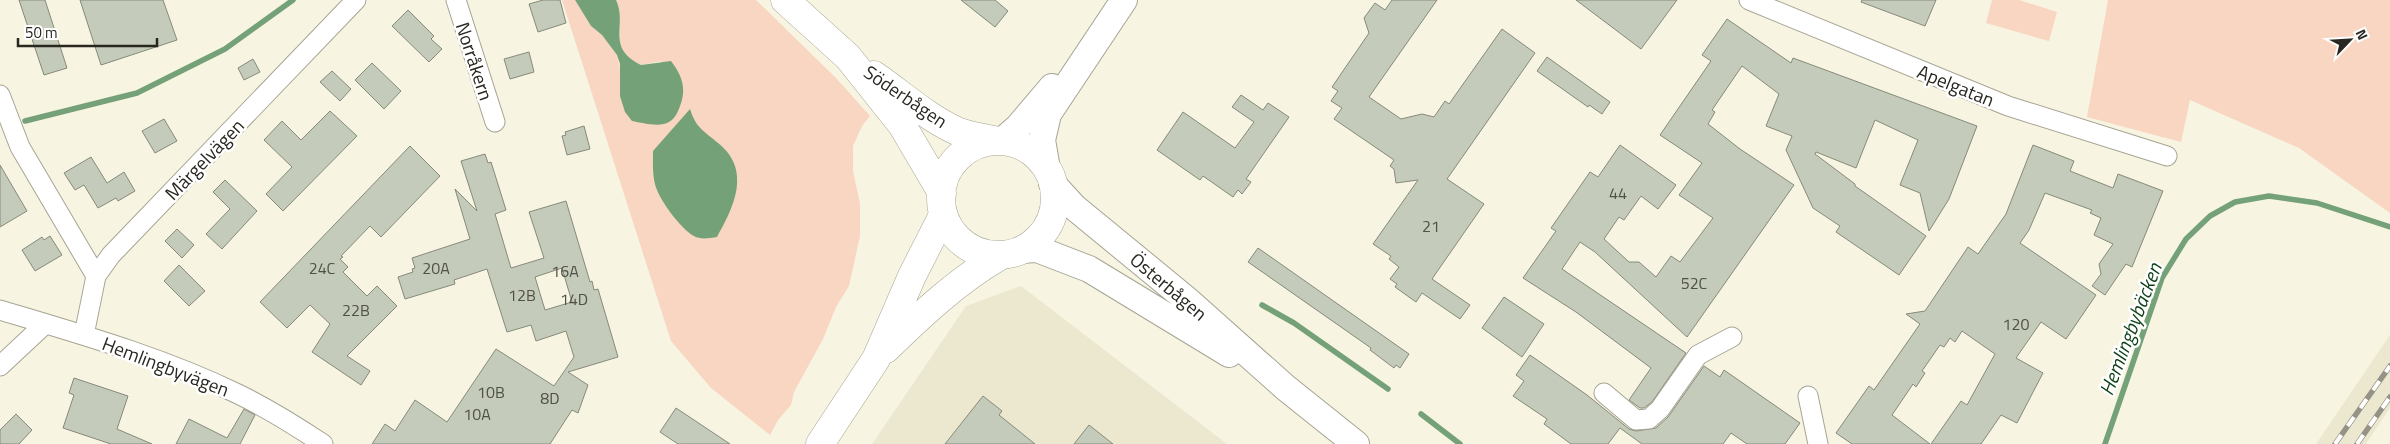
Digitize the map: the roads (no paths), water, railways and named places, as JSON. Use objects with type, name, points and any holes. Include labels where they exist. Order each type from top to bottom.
[{"type":"main road","name":"Söderbågen","points":[[785,0],[848,57],[917,107],[961,133],[998,141]]},
{"type":"main road","points":[[998,141],[1018,127],[1051,88],[1107,0]]},
{"type":"main road","points":[[876,359],[926,309],[981,267],[1041,235],[1050,222],[1054,210],[1055,195],[1042,140],[1048,114],[1124,0]]},
{"type":"main road","name":"Söderbågen","points":[[848,57],[902,125],[942,204]]},
{"type":"main road","points":[[820,444],[876,359],[942,204],[943,182],[949,167],[960,154],[972,146],[998,141],[1016,143],[1028,149],[1039,158],[1050,176]]},
{"type":"main road","name":"Österbågen","points":[[1050,176],[1074,208],[1186,298],[1286,388],[1356,444]]},
{"type":"main road","points":[[942,204],[957,239],[970,249],[984,255],[1010,253]]},
{"type":"main road","name":"Österbågen","points":[[1010,253],[1037,250],[1089,269],[1286,388]]},
{"type":"street","name":"Märgelvägen","points":[[84,335],[96,276],[111,255],[356,0]]},
{"type":"street","name":"Norråkern","points":[[456,0],[495,122]]},
{"type":"street","name":"Apelgatan","points":[[1749,0],[2008,106],[2167,156]]},
{"type":"street","points":[[0,95],[20,147],[96,276]]},
{"type":"street","name":"Hemlingbyvägen","points":[[0,310],[84,335],[195,374],[238,394],[323,444]]},
{"type":"street","points":[[0,366],[45,324]]},
{"type":"street","points":[[1604,393],[1636,420],[1649,419],[1660,409],[1698,354],[1732,337]]},
{"type":"street","points":[[1808,396],[1818,444]]},
{"type":"waterway","name":"Hemlingbybäcken","points":[[25,121],[137,93],[225,49],[293,0]]},
{"type":"waterway","name":"Hemlingbybäcken","points":[[2105,444],[2162,278],[2186,239],[2210,216],[2235,202],[2269,196],[2317,203],[2390,227]]},
{"type":"waterway","name":"Hemlingbybäcken","points":[[1262,305],[1294,323],[1388,389]]},
{"type":"waterway","name":"Hemlingbybäcken","points":[[1421,414],[1460,444]]},
{"type":"railway","points":[[2335,444],[2390,366]]},
{"type":"railway","points":[[2357,444],[2390,397]]}]
